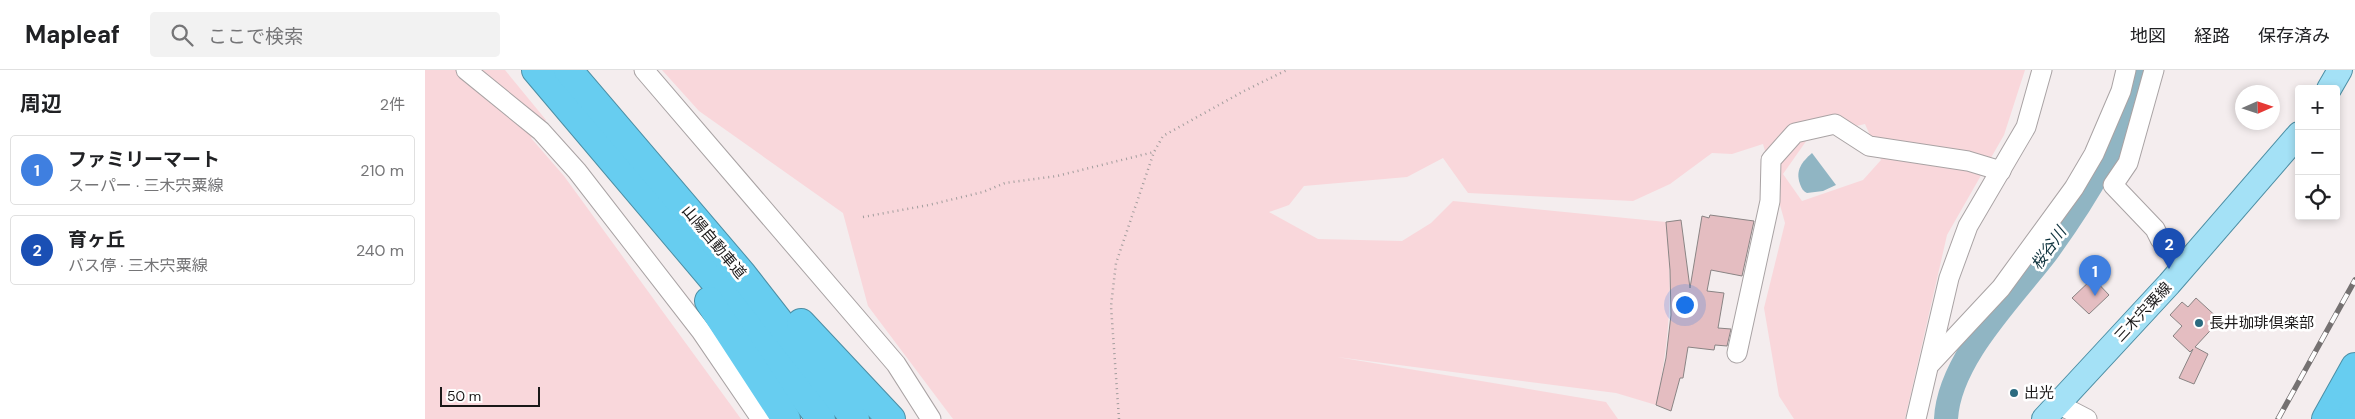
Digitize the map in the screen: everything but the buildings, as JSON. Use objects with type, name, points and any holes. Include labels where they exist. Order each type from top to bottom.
[{"type":"highway","name":"山陽自動車道","points":[[536,70],[723,291],[821,419]]},
{"type":"highway","name":"山陽自動車道","points":[[568,70],[742,274],[855,419]]},
{"type":"highway","points":[[587,93],[891,419]]},
{"type":"highway","points":[[653,207],[675,254],[727,326],[786,419]]},
{"type":"highway","points":[[2325,419],[2355,367]]},
{"type":"highway","points":[[2349,419],[2355,409]]},
{"type":"main road","points":[[2331,85],[2340,70]]},
{"type":"main road","name":"三木宍粟線","points":[[2051,411],[2187,264],[2295,139]]},
{"type":"street","points":[[466,70],[541,131],[577,171],[701,331],[761,419]]},
{"type":"street","points":[[644,70],[896,364],[931,419]]},
{"type":"street","points":[[1916,419],[1949,278],[1968,226],[2025,126],[2042,70]]},
{"type":"street","points":[[1930,364],[2001,288],[2074,188],[2094,154],[2121,91],[2126,70]]},
{"type":"street","points":[[2154,70],[2128,163],[2113,185],[2155,229],[2159,239],[2187,264]]},
{"type":"street","points":[[1737,352],[1769,201],[1771,160],[1795,133],[1835,124],[1869,146],[1968,160],[2001,171]]},
{"type":"street","points":[[2051,411],[2087,419]]},
{"type":"path","points":[[1119,419],[1111,306],[1116,263],[1154,152],[1163,136],[1243,91],[1287,70]]},
{"type":"path","points":[[863,217],[929,205],[983,192],[1005,184],[1057,176],[1154,152]]},
{"type":"shaded area","points":[[425,70],[505,70],[546,120],[531,138],[564,176],[741,419],[425,419]]},
{"type":"shaded area","points":[[662,70],[2025,70],[2004,135],[1947,235],[1905,419],[1794,419],[1779,396],[1764,308],[1785,223],[1763,144],[1732,154],[1712,153],[1670,184],[1633,201],[1468,193],[1443,158],[1407,177],[1304,186],[1289,205],[1269,212],[1318,239],[1402,241],[1431,223],[1453,201],[1666,222],[1670,292],[1669,314],[1661,381],[1656,405],[1616,393],[1337,357],[1606,402],[1618,419],[953,419],[868,306],[843,213],[699,111]],"holes":[[[1865,124],[1881,160],[1863,180],[1802,201],[1783,174],[1809,137]]]},
{"type":"water","points":[[1812,153],[1836,185],[1823,191],[1807,193],[1801,187],[1798,175],[1802,163]]},
{"type":"waterway","name":"桜谷川","points":[[1946,419],[1950,396],[1958,374],[1970,352],[2000,309],[2047,252],[2076,210],[2103,165],[2125,119],[2141,70]]},
{"type":"railway","points":[[2278,419],[2355,280]]},
{"type":"place","name":"育ヶ丘","points":[[2169,269]]},
{"type":"place","name":"ファミリーマート","points":[[2095,296]]},
{"type":"place","name":"長井珈琲倶楽部","points":[[2199,323]]},
{"type":"place","name":"出光","points":[[2014,393]]}]
